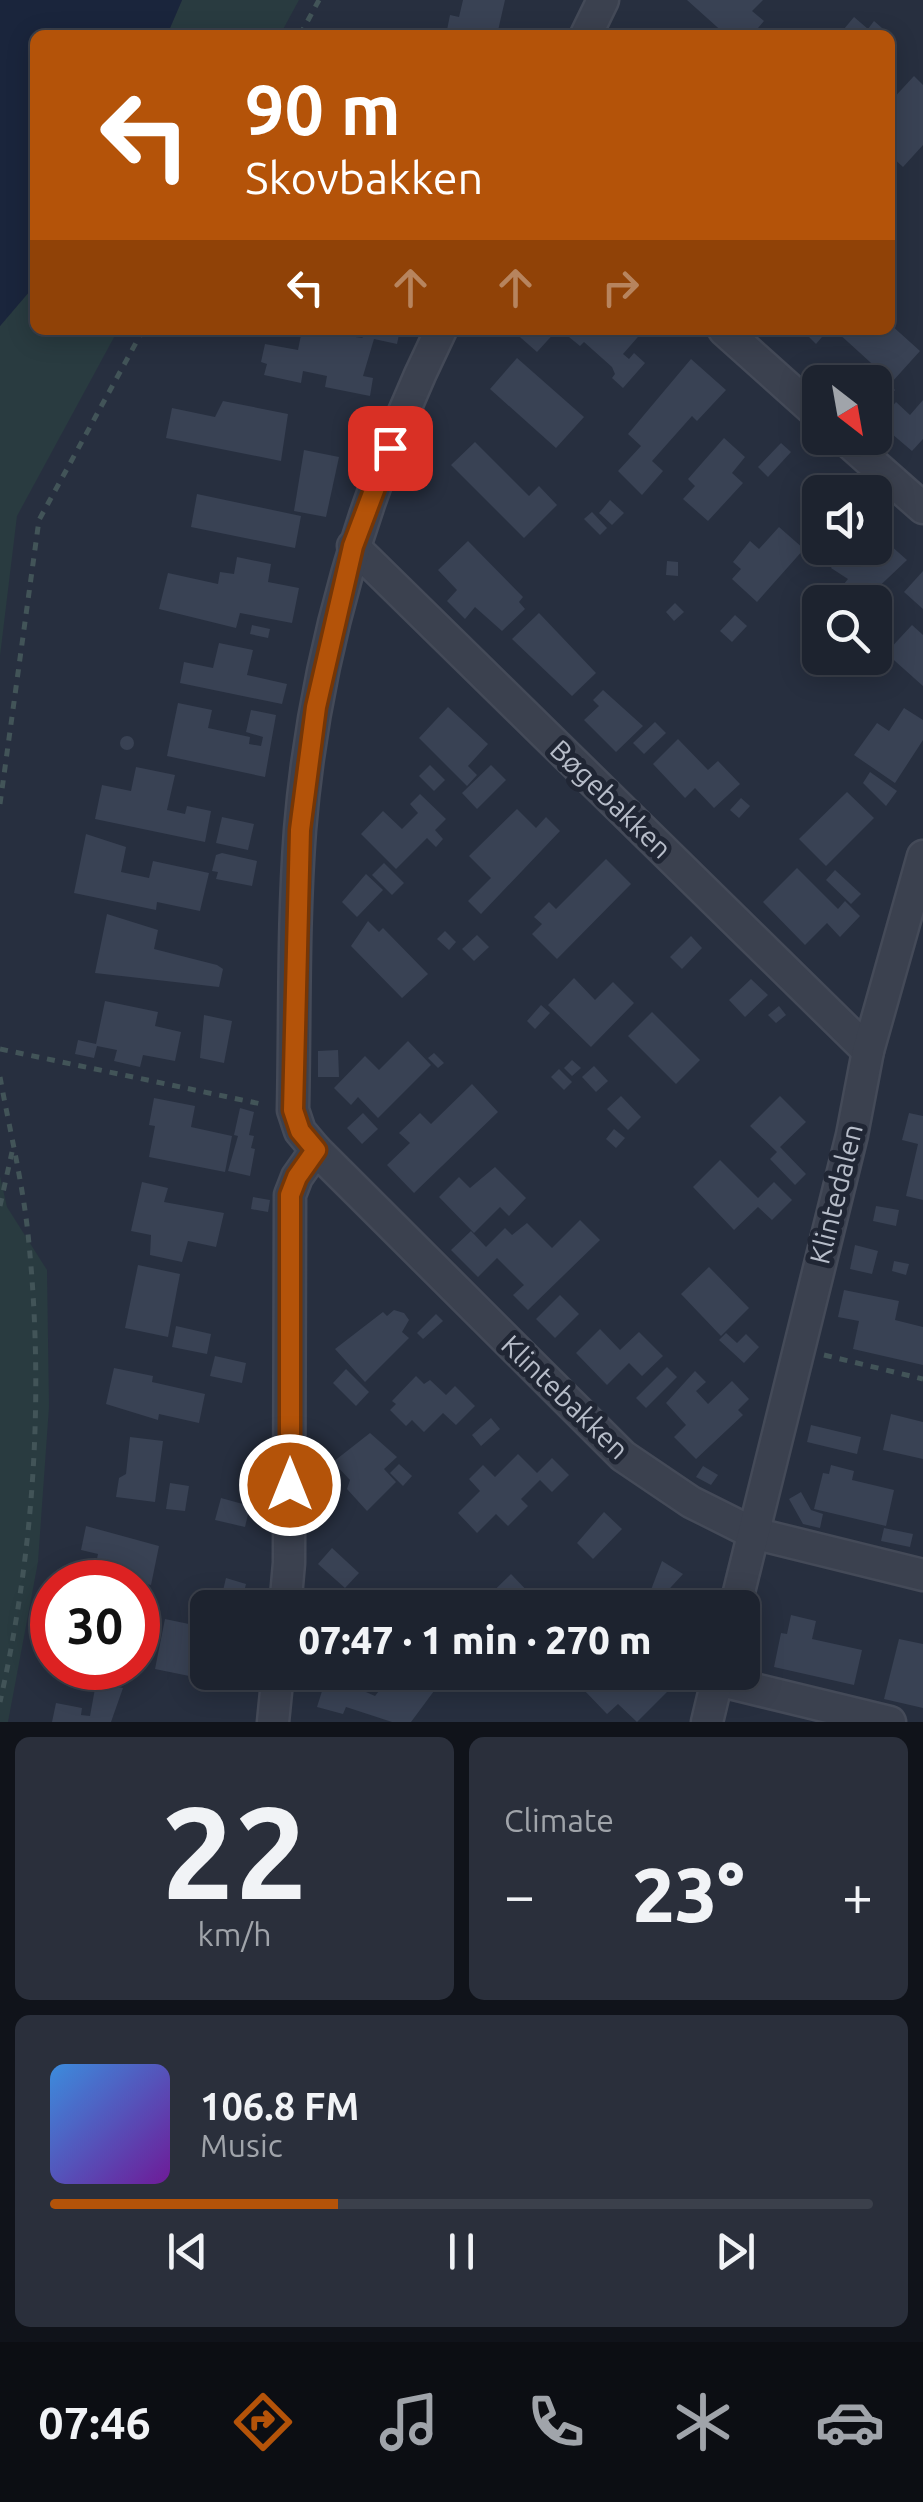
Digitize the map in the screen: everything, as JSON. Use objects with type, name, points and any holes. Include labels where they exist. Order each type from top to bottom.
[{"type":"street","points":[[588,30],[603,0]]},
{"type":"street","points":[[293,1110],[300,830],[316,707],[353,546],[415,383],[439,335]]},
{"type":"street","points":[[730,335],[802,400]]},
{"type":"street","points":[[863,455],[923,508]]},
{"type":"street","name":"Bøgebakken","points":[[353,546],[868,1051]]},
{"type":"street","name":"Klintedalen","points":[[739,1590],[868,1051],[923,856]]},
{"type":"street","name":"Klintebakken","points":[[293,1110],[300,1131],[316,1150],[622,1456],[691,1502],[753,1534],[923,1575]]},
{"type":"street","points":[[287,1590],[290,1195],[316,1150]]},
{"type":"street","points":[[760,1687],[890,1722]]},
{"type":"street","points":[[272,1722],[276,1690]]},
{"type":"street","points":[[707,1722],[715,1690]]},
{"type":"path","points":[[303,30],[319,0]]},
{"type":"path","points":[[0,804],[38,520],[140,335]]},
{"type":"path","points":[[0,1049],[293,1110]]},
{"type":"path","points":[[0,1077],[29,1239],[37,1342],[36,1422],[24,1563],[0,1702]]},
{"type":"path","points":[[0,1206],[13,1149]]},
{"type":"path","points":[[798,1348],[923,1379]]},
{"type":"shaded area","points":[[182,0],[299,0],[283,30],[169,30]]},
{"type":"shaded area","points":[[30,291],[30,335],[115,335],[17,516],[0,656],[0,326]]},
{"type":"shaded area","points":[[0,1176],[7,1207],[47,1270],[49,1407],[38,1560],[30,1560],[30,1605],[8,1722],[0,1722]]},
{"type":"water","points":[[0,0],[182,0],[169,30],[30,30],[30,291],[0,326]]},
{"type":"building","points":[[463,0],[505,0],[498,30],[447,30],[450,15],[459,17]]},
{"type":"building","points":[[687,0],[763,0],[752,11],[764,21],[756,30],[720,30]]},
{"type":"building","points":[[854,17],[868,29],[874,21],[884,30],[843,30]]},
{"type":"building","points":[[914,76],[923,85],[923,145],[903,167],[895,160],[895,97]]},
{"type":"building","points":[[895,328],[920,351],[892,382],[892,365],[873,365],[840,335],[895,335]]},
{"type":"building","points":[[301,335],[399,335],[397,344],[374,339],[363,376],[373,378],[370,396],[325,387],[327,376],[303,371],[301,383],[264,375],[267,364],[261,362],[265,344],[298,350]]},
{"type":"building","points":[[518,335],[552,335],[537,352]]},
{"type":"building","points":[[640,335],[623,354],[629,359],[634,353],[645,363],[623,388],[612,378],[612,367],[584,342],[580,346],[569,337]]},
{"type":"building","points":[[807,335],[824,335],[816,344]]},
{"type":"building","points":[[517,358],[584,417],[556,448],[490,389]]},
{"type":"building","points":[[691,359],[726,390],[697,421],[692,416],[652,461],[663,471],[642,495],[618,471],[641,446],[628,434]]},
{"type":"building","points":[[923,400],[923,439],[912,451],[892,434],[892,406],[896,402],[910,415]]},
{"type":"building","points":[[223,401],[288,414],[281,461],[166,438],[172,408],[215,417]]},
{"type":"building","points":[[724,438],[745,457],[732,473],[743,483],[708,521],[683,499],[695,486],[688,479]]},
{"type":"building","points":[[475,442],[529,496],[539,486],[557,505],[524,538],[451,465]]},
{"type":"building","points":[[781,443],[791,452],[768,477],[758,467]]},
{"type":"building","points":[[304,450],[339,457],[326,517],[294,511]]},
{"type":"building","points":[[197,494],[301,516],[295,548],[191,527]]},
{"type":"building","points":[[610,500],[624,513],[612,525],[599,513]]},
{"type":"building","points":[[592,512],[607,528],[600,535],[584,519]]},
{"type":"building","points":[[779,527],[802,551],[757,602],[732,579],[741,569],[733,562],[750,541],[759,549]]},
{"type":"building","points":[[468,541],[523,597],[519,602],[525,609],[502,631],[475,607],[465,619],[447,601],[457,590],[438,570]]},
{"type":"building","points":[[892,547],[907,560],[881,585],[843,585],[848,579],[831,568],[892,565]]},
{"type":"building","points":[[237,557],[271,564],[268,582],[299,588],[292,623],[240,613],[236,628],[159,609],[168,573],[218,584],[220,572],[234,574]]},
{"type":"building","points":[[667,561],[678,562],[678,576],[666,575]]},
{"type":"building","points":[[923,571],[923,609],[904,592]]},
{"type":"building","points":[[675,603],[684,612],[674,621],[666,612]]},
{"type":"building","points":[[539,613],[596,673],[572,696],[512,639]]},
{"type":"building","points":[[735,615],[747,626],[732,642],[720,631]]},
{"type":"building","points":[[252,625],[270,629],[268,638],[250,634]]},
{"type":"building","points":[[912,625],[923,635],[923,686],[892,658],[892,647]]},
{"type":"building","points":[[219,643],[253,650],[247,675],[287,684],[282,704],[180,683],[184,662],[213,668]]},
{"type":"building","points":[[603,690],[643,726],[616,752],[584,720],[599,706],[593,700]]},
{"type":"building","points":[[178,703],[212,710],[208,728],[250,737],[249,744],[261,746],[263,737],[246,732],[251,710],[276,715],[265,777],[167,756]]},
{"type":"building","points":[[448,707],[488,744],[468,766],[477,775],[467,786],[419,738]]},
{"type":"building","points":[[904,708],[923,720],[923,740],[895,783],[854,755],[877,723],[889,731]]},
{"type":"building","points":[[655,722],[666,733],[644,754],[633,743]]},
{"type":"building","points":[[127,736],[134,743],[127,750],[120,743]]},
{"type":"building","points":[[678,739],[708,770],[718,761],[740,784],[714,808],[695,788],[685,798],[653,764]]},
{"type":"building","points":[[430,765],[445,780],[434,791],[419,776]]},
{"type":"building","points":[[491,765],[506,780],[477,809],[462,793]]},
{"type":"building","points":[[136,767],[175,775],[167,810],[185,814],[187,806],[211,811],[205,842],[95,819],[102,785],[131,791]]},
{"type":"building","points":[[870,772],[897,791],[886,806],[863,783]]},
{"type":"building","points":[[847,792],[874,818],[826,866],[799,839]]},
{"type":"building","points":[[420,794],[446,819],[435,830],[443,839],[436,847],[427,838],[396,869],[361,834],[383,811],[402,829],[418,813],[410,804]]},
{"type":"building","points":[[741,798],[750,806],[739,818],[730,810]]},
{"type":"building","points":[[517,809],[536,828],[546,817],[560,831],[481,914],[468,901],[491,878],[469,856]]},
{"type":"building","points":[[222,817],[254,824],[248,850],[216,843]]},
{"type":"building","points":[[86,834],[126,847],[121,872],[149,878],[153,861],[209,873],[200,911],[157,902],[156,910],[74,893]]},
{"type":"building","points":[[216,855],[257,861],[252,886],[216,879],[218,872],[212,871]]},
{"type":"building","points":[[606,859],[631,884],[557,959],[532,934],[542,924],[534,917],[549,902],[556,909]]},
{"type":"building","points":[[384,863],[404,883],[392,895],[372,875]]},
{"type":"building","points":[[797,868],[838,909],[845,901],[860,916],[840,937],[827,923],[805,945],[763,902]]},
{"type":"building","points":[[835,870],[861,894],[851,904],[826,880]]},
{"type":"building","points":[[366,874],[383,890],[357,917],[342,902]]},
{"type":"building","points":[[107,914],[158,930],[154,949],[217,965],[223,969],[219,987],[95,973]]},
{"type":"building","points":[[368,921],[379,932],[383,928],[428,974],[402,998],[351,946]]},
{"type":"building","points":[[445,931],[456,942],[449,950],[437,939]]},
{"type":"building","points":[[477,935],[489,947],[474,961],[462,949]]},
{"type":"building","points":[[691,936],[702,948],[682,969],[670,957]]},
{"type":"building","points":[[574,978],[595,1000],[613,982],[634,1003],[591,1047],[548,1005]]},
{"type":"building","points":[[751,979],[768,995],[745,1017],[729,1000]]},
{"type":"building","points":[[105,1001],[158,1012],[155,1026],[181,1032],[175,1061],[143,1055],[140,1067],[114,1061],[117,1050],[97,1046],[94,1058],[75,1054],[78,1040],[96,1044]]},
{"type":"building","points":[[541,1005],[550,1013],[535,1029],[527,1021]]},
{"type":"building","points":[[779,1006],[786,1015],[776,1023],[768,1015]]},
{"type":"building","points":[[652,1012],[700,1060],[676,1084],[628,1036]]},
{"type":"building","points":[[204,1015],[232,1021],[224,1063],[200,1058]]},
{"type":"building","points":[[408,1041],[431,1065],[378,1118],[358,1097],[351,1105],[334,1088],[365,1056],[379,1070]]},
{"type":"building","points":[[338,1050],[339,1077],[318,1077],[318,1051]]},
{"type":"building","points":[[434,1053],[444,1063],[438,1068],[428,1058]]},
{"type":"building","points":[[572,1060],[581,1068],[572,1076],[564,1068]]},
{"type":"building","points":[[594,1066],[608,1081],[596,1092],[582,1077]]},
{"type":"building","points":[[559,1069],[572,1082],[564,1090],[551,1077]]},
{"type":"building","points":[[472,1084],[498,1112],[414,1193],[387,1165],[410,1143],[399,1133],[420,1113],[431,1124]]},
{"type":"building","points":[[621,1096],[641,1117],[628,1130],[607,1109]]},
{"type":"building","points":[[780,1096],[806,1122],[780,1147],[806,1174],[795,1185],[770,1159],[777,1152],[750,1126]]},
{"type":"building","points":[[154,1098],[195,1106],[191,1127],[232,1136],[225,1172],[149,1157],[155,1126],[149,1125]]},
{"type":"building","points":[[240,1108],[254,1112],[249,1135],[254,1136],[251,1148],[255,1149],[250,1176],[228,1171],[238,1136],[234,1135]]},
{"type":"building","points":[[363,1113],[378,1129],[362,1144],[347,1128]]},
{"type":"building","points":[[909,1113],[923,1116],[923,1200],[906,1196],[918,1144],[902,1140]]},
{"type":"building","points":[[614,1129],[625,1138],[616,1148],[606,1139]]},
{"type":"building","points":[[720,1160],[758,1198],[774,1182],[792,1200],[772,1220],[758,1207],[734,1230],[693,1187]]},
{"type":"building","points":[[495,1167],[526,1198],[509,1216],[500,1207],[474,1233],[439,1197],[459,1177],[470,1188]]},
{"type":"building","points":[[142,1182],[168,1188],[164,1202],[224,1213],[216,1247],[188,1241],[182,1262],[150,1255],[151,1235],[131,1231]]},
{"type":"building","points":[[253,1197],[270,1200],[268,1212],[251,1209]]},
{"type":"building","points":[[876,1206],[899,1210],[896,1226],[873,1221]]},
{"type":"building","points":[[580,1220],[600,1240],[528,1310],[513,1295],[524,1285],[497,1258],[478,1277],[451,1250],[471,1231],[486,1247],[505,1228],[512,1235],[527,1223],[552,1248]]},
{"type":"building","points":[[855,1245],[878,1251],[872,1274],[850,1269]]},
{"type":"building","points":[[894,1261],[909,1264],[906,1275],[892,1271]]},
{"type":"building","points":[[138,1265],[180,1274],[168,1337],[125,1328]]},
{"type":"building","points":[[709,1267],[749,1308],[721,1336],[681,1294]]},
{"type":"building","points":[[844,1290],[899,1301],[895,1320],[923,1327],[923,1365],[853,1349],[859,1321],[838,1317]]},
{"type":"building","points":[[560,1295],[579,1314],[555,1338],[536,1319]]},
{"type":"building","points":[[394,1310],[404,1313],[409,1320],[402,1332],[409,1338],[365,1382],[335,1349],[383,1312],[387,1316]]},
{"type":"building","points":[[436,1314],[443,1321],[423,1339],[417,1333]]},
{"type":"building","points":[[176,1326],[211,1334],[207,1354],[172,1347]]},
{"type":"building","points":[[600,1329],[620,1350],[639,1332],[663,1356],[642,1376],[629,1363],[607,1385],[576,1353]]},
{"type":"building","points":[[726,1333],[737,1343],[746,1334],[759,1347],[744,1363],[719,1340]]},
{"type":"building","points":[[215,1356],[246,1363],[242,1383],[210,1376]]},
{"type":"building","points":[[667,1367],[677,1377],[646,1408],[636,1398]]},
{"type":"building","points":[[114,1368],[153,1376],[152,1382],[205,1394],[199,1423],[159,1414],[158,1420],[106,1404]]},
{"type":"building","points":[[346,1369],[369,1392],[356,1406],[333,1383]]},
{"type":"building","points":[[695,1371],[706,1382],[696,1391],[708,1404],[732,1381],[749,1399],[738,1410],[743,1415],[696,1459],[674,1437],[686,1425],[666,1403]]},
{"type":"building","points":[[416,1376],[424,1384],[430,1380],[446,1395],[455,1386],[475,1406],[456,1425],[443,1413],[424,1432],[412,1420],[406,1426],[390,1410],[396,1404],[392,1401]]},
{"type":"building","points":[[891,1414],[923,1422],[923,1459],[883,1450]]},
{"type":"building","points":[[491,1418],[500,1429],[481,1446],[472,1435]]},
{"type":"building","points":[[811,1425],[861,1437],[857,1454],[807,1442]]},
{"type":"building","points":[[370,1433],[397,1457],[384,1469],[396,1482],[367,1511],[347,1489],[350,1480],[333,1462]]},
{"type":"building","points":[[130,1437],[163,1441],[155,1502],[116,1497],[119,1478],[126,1474]]},
{"type":"building","points":[[518,1454],[537,1473],[552,1458],[569,1475],[552,1492],[540,1480],[521,1499],[528,1506],[508,1526],[496,1514],[477,1533],[458,1513],[480,1491],[469,1479],[483,1465],[495,1477]]},
{"type":"building","points":[[399,1464],[412,1476],[403,1486],[390,1473]]},
{"type":"building","points":[[831,1465],[854,1471],[852,1480],[894,1490],[886,1526],[814,1509],[823,1473],[829,1474]]},
{"type":"building","points":[[703,1466],[718,1475],[711,1485],[696,1477]]},
{"type":"building","points":[[170,1483],[189,1486],[185,1511],[166,1509]]},
{"type":"building","points":[[801,1492],[811,1510],[823,1514],[820,1528],[803,1524],[789,1499]]},
{"type":"building","points":[[221,1498],[250,1506],[245,1527],[215,1520]]},
{"type":"building","points":[[604,1512],[622,1529],[593,1559],[577,1543]]},
{"type":"building","points":[[86,1526],[159,1546],[156,1560],[97,1560],[98,1554],[81,1550]]},
{"type":"building","points":[[884,1528],[913,1534],[910,1547],[881,1541]]},
{"type":"building","points":[[332,1548],[359,1573],[345,1588],[318,1564]]},
{"type":"building","points":[[662,1561],[683,1574],[668,1590],[651,1590]]},
{"type":"building","points":[[511,1574],[526,1590],[495,1590]]},
{"type":"building","points":[[226,1578],[246,1584],[244,1590],[223,1590]]},
{"type":"building","points":[[791,1615],[816,1621],[812,1639],[862,1650],[854,1685],[774,1667],[781,1633],[787,1634]]},
{"type":"building","points":[[165,1619],[190,1624],[190,1676],[160,1670]]},
{"type":"building","points":[[899,1639],[923,1644],[923,1708],[884,1699]]},
{"type":"building","points":[[95,1690],[122,1690],[111,1722],[52,1722],[56,1703],[82,1708],[81,1715],[90,1716]]},
{"type":"building","points":[[322,1690],[361,1690],[375,1696],[380,1690],[434,1691],[411,1722],[392,1722],[346,1707],[343,1714],[317,1707]]},
{"type":"building","points":[[584,1690],[669,1690],[637,1722],[618,1704],[607,1714]]},
{"type":"route","points":[[290,1485],[290,1195],[316,1150],[300,1131],[293,1110],[300,830],[316,707],[353,546],[390,448]]}]
